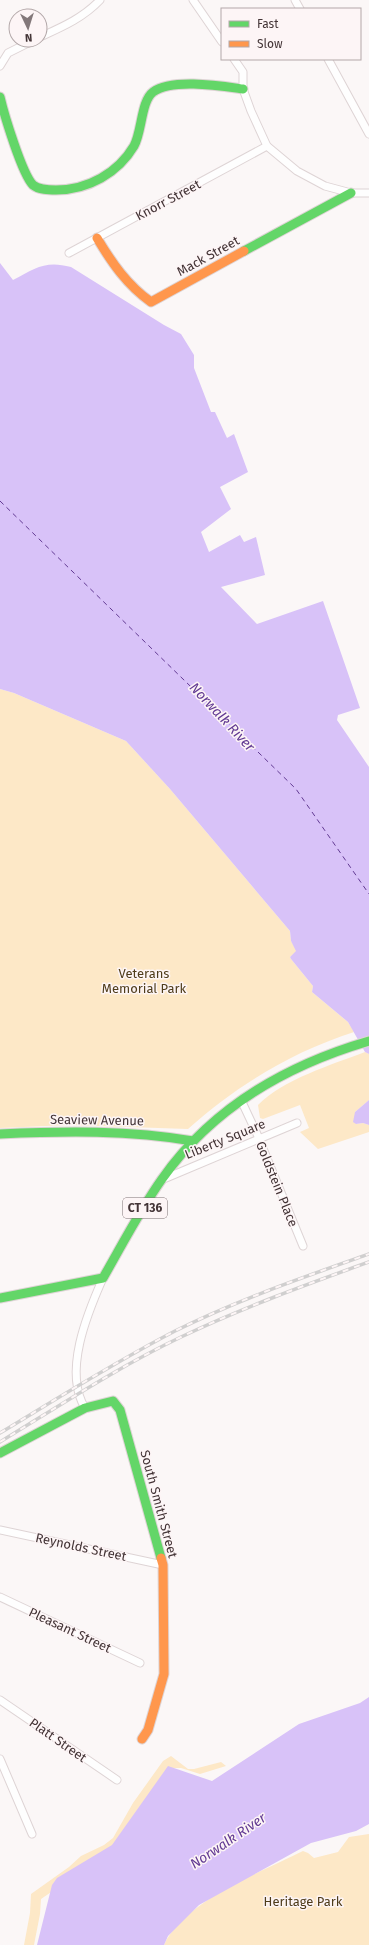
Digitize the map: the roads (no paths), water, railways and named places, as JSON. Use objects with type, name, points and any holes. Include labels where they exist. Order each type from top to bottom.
[{"type":"street","points":[[48,34],[62,28],[89,12],[100,0]]},
{"type":"street","points":[[193,0],[200,8],[221,40]]},
{"type":"street","points":[[200,8],[202,0]]},
{"type":"street","points":[[0,66],[8,53],[18,48]]},
{"type":"street","points":[[235,60],[243,72],[243,89],[250,111],[267,146],[297,171],[325,186],[351,193],[369,193]]},
{"type":"street","points":[[329,60],[369,134]]},
{"type":"street","points":[[0,97],[8,128],[30,181],[39,188],[58,191],[82,188],[122,162],[136,143],[148,99],[154,91],[163,88],[220,85],[243,89]]},
{"type":"street","name":"Knorr Street","points":[[69,253],[267,146]]},
{"type":"street","name":"Mack Street","points":[[97,238],[113,266],[139,293],[151,302],[351,193]]},
{"type":"street","name":"Liberty Square","points":[[193,1141],[241,1100],[276,1077],[310,1059],[348,1046],[369,1041]]},
{"type":"street","name":"Goldstein Place","points":[[241,1100],[259,1139],[303,1246]]},
{"type":"street","name":"Liberty Square","points":[[162,1179],[297,1123]]},
{"type":"street","name":"Seaview Avenue","points":[[0,1134],[90,1130],[124,1131],[160,1134],[193,1141]]},
{"type":"street","name":"CT 136","points":[[103,1278],[162,1179],[193,1141]]},
{"type":"street","points":[[0,1298],[103,1278]]},
{"type":"street","points":[[0,1452],[85,1408],[79,1399],[77,1377],[78,1350],[87,1315],[103,1278]]},
{"type":"street","name":"South Smith Street","points":[[85,1408],[113,1401],[120,1410],[163,1565],[164,1674],[148,1730],[142,1739]]},
{"type":"street","name":"Reynolds Street","points":[[0,1530],[163,1565]]},
{"type":"street","name":"Pleasant Street","points":[[0,1597],[140,1663]]},
{"type":"street","name":"Platt Street","points":[[0,1700],[116,1780]]},
{"type":"street","points":[[0,1759],[32,1834]]},
{"type":"water","name":"Norwalk River","points":[[0,263],[13,280],[41,266],[54,264],[71,267],[181,334],[194,355],[194,368],[211,412],[215,412],[227,438],[234,434],[248,472],[220,487],[231,509],[201,532],[209,552],[240,535],[244,542],[256,537],[265,575],[221,587],[257,624],[323,601],[360,708],[338,715],[337,720],[369,767],[369,1054],[365,1052],[348,1022],[312,992],[313,986],[290,957],[296,951],[291,941],[290,931],[170,789],[126,741],[14,693],[0,689]]},
{"type":"water","points":[[369,1100],[369,1125],[363,1123],[356,1124],[353,1122],[355,1112]]},
{"type":"water","name":"Norwalk River","points":[[369,1697],[369,1824],[356,1831],[311,1843],[199,1905],[168,1936],[164,1945],[37,1945],[52,1885],[57,1878],[112,1845],[168,1766],[212,1781],[299,1724],[360,1703]]},
{"type":"railway","points":[[0,1433],[109,1368],[175,1331],[246,1299],[369,1254]]},
{"type":"railway","points":[[0,1442],[134,1361],[181,1337],[297,1288],[369,1262]]},
{"type":"park label","name":"Veterans Memorial Park","points":[[144,980]]},
{"type":"park label","name":"Heritage Park","points":[[303,1901]]}]
